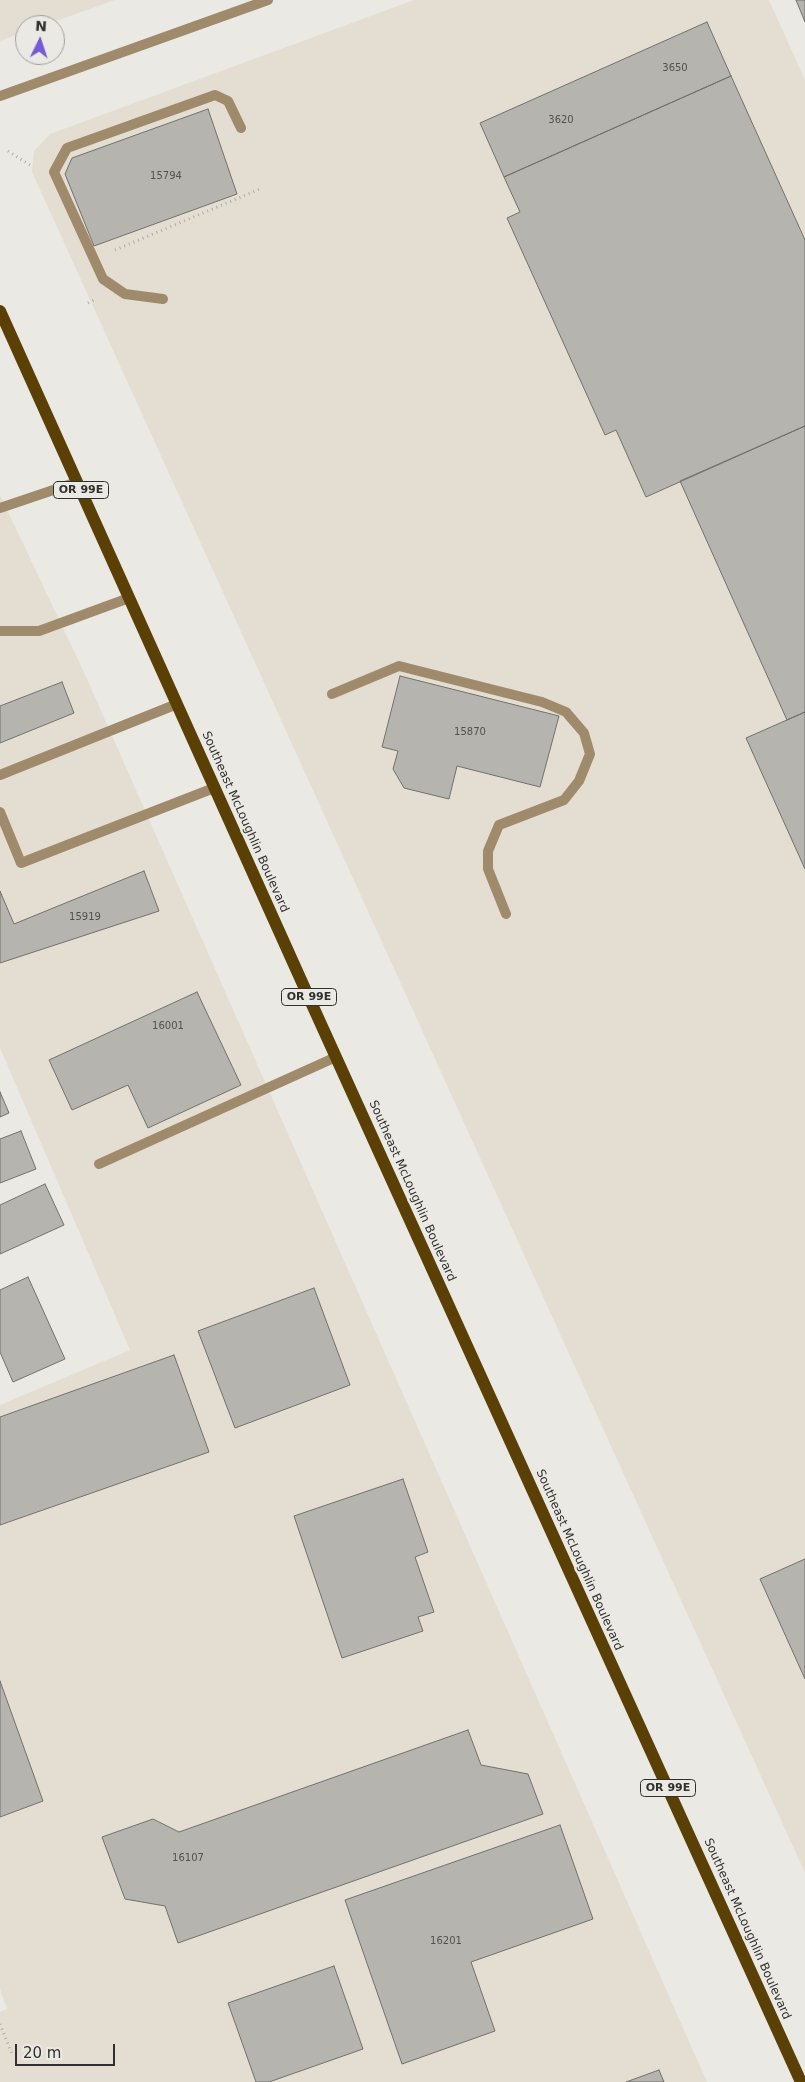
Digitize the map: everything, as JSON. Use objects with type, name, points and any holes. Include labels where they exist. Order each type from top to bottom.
[{"type":"main road","name":"Southeast McLoughlin Boulevard","points":[[0,311],[4,330],[77,482],[801,2082]]},
{"type":"street","points":[[0,96],[266,0]]},
{"type":"street","points":[[163,299],[126,294],[103,279],[54,172],[67,148],[215,95],[228,101],[240,128]]},
{"type":"street","points":[[0,508],[77,482]]},
{"type":"street","points":[[0,631],[39,631],[129,598]]},
{"type":"street","points":[[332,694],[399,666],[542,702],[566,712],[584,733],[590,754],[580,781],[564,800],[499,825],[488,851],[488,869],[506,914]]},
{"type":"street","points":[[0,775],[177,704]]},
{"type":"street","points":[[0,812],[20,863],[214,788]]},
{"type":"street","points":[[99,1164],[336,1057]]},
{"type":"path","points":[[95,262],[101,256],[260,190]]},
{"type":"path","points":[[0,2024],[12,2054]]},
{"type":"shaded area","points":[[0,0],[115,0],[65,18],[65,15],[15,15],[15,36],[0,41]]},
{"type":"shaded area","points":[[414,0],[769,0],[805,80],[805,1873],[32,172],[34,151],[50,134]]},
{"type":"shaded area","points":[[0,495],[83,670],[707,2082],[0,2082],[0,2012],[7,2009],[0,1989],[0,1405],[130,1350],[0,1048]]},
{"type":"building","points":[[796,0],[805,0],[805,22]]},
{"type":"building","points":[[707,22],[731,76],[504,177],[480,123]]},
{"type":"building","points":[[731,76],[805,240],[805,426],[646,497],[616,430],[605,435],[507,218],[520,212],[504,177]]},
{"type":"building","points":[[208,109],[237,194],[94,246],[65,174],[72,158]]},
{"type":"building","points":[[805,426],[805,712],[787,720],[680,481]]},
{"type":"building","points":[[400,676],[559,716],[540,787],[457,766],[449,799],[404,788],[393,769],[398,751],[382,747]]},
{"type":"building","points":[[62,682],[74,713],[0,743],[0,706]]},
{"type":"building","points":[[805,712],[805,869],[746,738]]},
{"type":"building","points":[[144,871],[159,911],[0,963],[0,891],[14,924]]},
{"type":"building","points":[[197,992],[241,1085],[148,1128],[128,1085],[72,1110],[49,1060]]},
{"type":"building","points":[[0,1092],[9,1113],[0,1117]]},
{"type":"building","points":[[21,1131],[36,1169],[0,1183],[0,1139]]},
{"type":"building","points":[[45,1184],[64,1225],[0,1254],[0,1205]]},
{"type":"building","points":[[28,1277],[65,1359],[13,1382],[0,1352],[0,1290]]},
{"type":"building","points":[[314,1288],[350,1385],[235,1428],[198,1331]]},
{"type":"building","points":[[174,1355],[209,1452],[0,1525],[0,1417]]},
{"type":"building","points":[[403,1479],[428,1552],[415,1557],[434,1612],[418,1617],[423,1631],[342,1658],[294,1516]]},
{"type":"building","points":[[805,1559],[805,1679],[760,1579]]},
{"type":"building","points":[[0,1681],[43,1801],[0,1817]]},
{"type":"building","points":[[468,1730],[481,1765],[528,1774],[543,1814],[178,1943],[165,1906],[125,1899],[102,1837],[153,1819],[179,1832]]},
{"type":"building","points":[[560,1825],[593,1919],[471,1962],[495,2031],[402,2064],[345,1900]]},
{"type":"building","points":[[334,1966],[363,2049],[269,2082],[256,2082],[228,2003]]},
{"type":"building","points":[[659,2070],[664,2082],[626,2082]]}]
